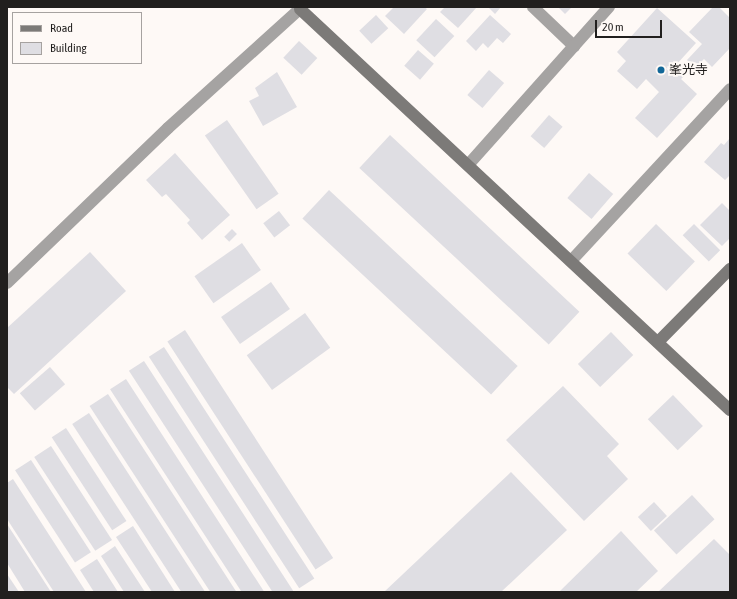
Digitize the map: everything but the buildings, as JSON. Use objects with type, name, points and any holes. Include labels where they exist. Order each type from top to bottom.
[{"type":"street","points":[[533,7],[574,46]]},
{"type":"street","points":[[468,165],[609,7]]},
{"type":"street","points":[[7,283],[168,128],[300,8],[730,410]]},
{"type":"street","points":[[571,261],[730,89]]},
{"type":"street","points":[[658,342],[730,269]]},
{"type":"place","name":"峯光寺","points":[[661,70]]}]
